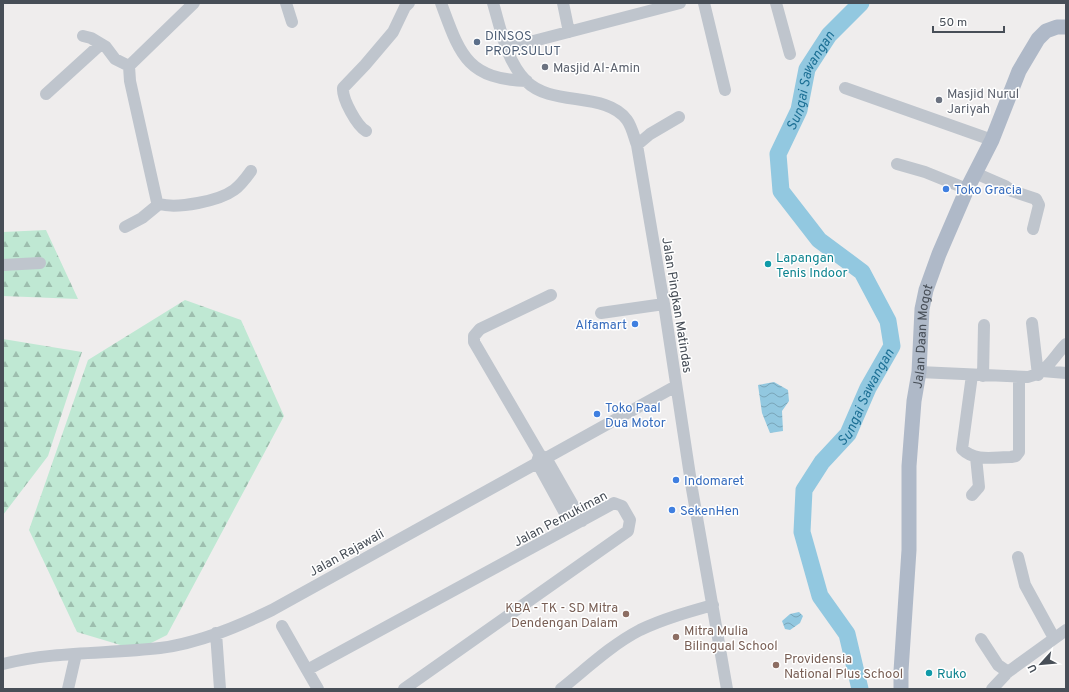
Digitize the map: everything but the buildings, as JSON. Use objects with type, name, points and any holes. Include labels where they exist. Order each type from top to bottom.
[{"type":"main road","name":"Jalan Daan Mogot","points":[[901,689],[909,550],[909,466],[914,401],[919,372],[922,309],[926,290],[938,254],[975,173],[992,140],[1019,72],[1038,39],[1046,31],[1057,27],[1066,27]]},
{"type":"street","points":[[160,204],[156,197],[130,81],[129,66],[194,3]]},
{"type":"street","points":[[286,3],[292,22]]},
{"type":"street","points":[[366,131],[356,121],[344,97],[343,88],[365,65],[392,32],[404,7],[409,3]]},
{"type":"street","points":[[441,3],[454,39],[461,54],[467,60],[493,77],[505,81],[527,82]]},
{"type":"street","name":"Jalan Pingkan Matindas","points":[[493,3],[507,48],[516,67],[527,82],[544,92],[607,105],[626,118],[637,145],[712,606],[727,689]]},
{"type":"street","points":[[563,3],[569,32]]},
{"type":"street","points":[[507,48],[569,32],[635,8],[680,3]]},
{"type":"street","points":[[704,3],[726,90]]},
{"type":"street","points":[[776,3],[790,54]]},
{"type":"street","points":[[83,36],[89,37],[101,44],[119,62],[129,66]]},
{"type":"street","points":[[46,94],[101,44]]},
{"type":"street","points":[[845,88],[992,140]]},
{"type":"street","points":[[637,145],[650,134],[679,117]]},
{"type":"street","points":[[897,164],[925,172],[967,190]]},
{"type":"street","points":[[125,227],[142,218],[160,204],[173,206],[222,196],[234,190],[250,171]]},
{"type":"street","points":[[975,173],[1005,186],[1012,191],[1036,199],[1039,204],[1033,229]]},
{"type":"street","points":[[3,265],[40,263]]},
{"type":"street","points":[[550,295],[480,329],[474,336],[474,342],[577,524]]},
{"type":"street","points":[[601,313],[664,304]]},
{"type":"street","points":[[1032,323],[1040,373]]},
{"type":"street","points":[[984,325],[978,375],[962,449],[969,455],[976,458],[1011,457],[1016,456],[1019,452],[1020,377]]},
{"type":"street","points":[[1040,373],[1066,344]]},
{"type":"street","points":[[919,372],[1020,377],[1040,373],[1066,373]]},
{"type":"street","name":"Jalan Rajawali","points":[[3,664],[43,656],[160,648],[184,644],[216,633],[272,610],[541,458],[676,386]]},
{"type":"street","points":[[972,495],[979,487],[976,458]]},
{"type":"street","name":"Jalan Pemukiman","points":[[307,670],[614,503],[622,506],[630,520],[628,531],[404,689]]},
{"type":"street","points":[[1018,558],[1025,585],[1054,638]]},
{"type":"street","points":[[561,689],[610,650],[639,631],[657,623],[712,606]]},
{"type":"street","points":[[282,626],[318,689]]},
{"type":"street","points":[[992,689],[1008,672],[1066,630]]},
{"type":"street","points":[[216,633],[220,689]]},
{"type":"street","points":[[981,639],[998,665],[1008,672]]},
{"type":"street","points":[[68,689],[76,654]]},
{"type":"green space","points":[[46,230],[78,299],[3,296],[3,232]]},
{"type":"green space","points":[[185,300],[241,320],[284,416],[167,635],[137,650],[77,632],[29,530],[88,360]]},
{"type":"green space","points":[[3,339],[82,352],[48,456],[3,515]]},
{"type":"water","points":[[774,382],[788,390],[789,401],[782,411],[783,431],[770,433],[762,413],[758,385]]},
{"type":"water","points":[[799,612],[803,616],[800,623],[790,630],[785,629],[782,621],[790,614]]},
{"type":"waterway","name":"Sungai Sawangan","points":[[860,689],[847,634],[820,596],[802,532],[804,490],[822,462],[848,434],[868,388],[892,346],[888,321],[862,272],[819,240],[781,191],[778,154],[799,110],[807,69],[829,35],[861,3]]},
{"type":"place","name":"DINSOS PROP.SULUT","points":[[477,42]]},
{"type":"place","name":"Masjid Al-Amin","points":[[545,67]]},
{"type":"place","name":"Masjid Nurul Jariyah","points":[[939,100]]},
{"type":"place","name":"Toko Gracia","points":[[946,189]]},
{"type":"place","name":"Lapangan Tenis Indoor","points":[[768,264]]},
{"type":"place","name":"Alfamart","points":[[635,324]]},
{"type":"place","name":"Toko Paal Dua Motor","points":[[597,414]]},
{"type":"place","name":"Indomaret","points":[[676,480]]},
{"type":"place","name":"SekenHen","points":[[672,510]]},
{"type":"place","name":"KBA - TK - SD Mitra Dendengan Dalam","points":[[626,614]]},
{"type":"place","name":"Mitra Mulia Bilingual School","points":[[676,637]]},
{"type":"place","name":"Providensia National Plus School","points":[[776,665]]},
{"type":"place","name":"Ruko","points":[[929,673]]}]
